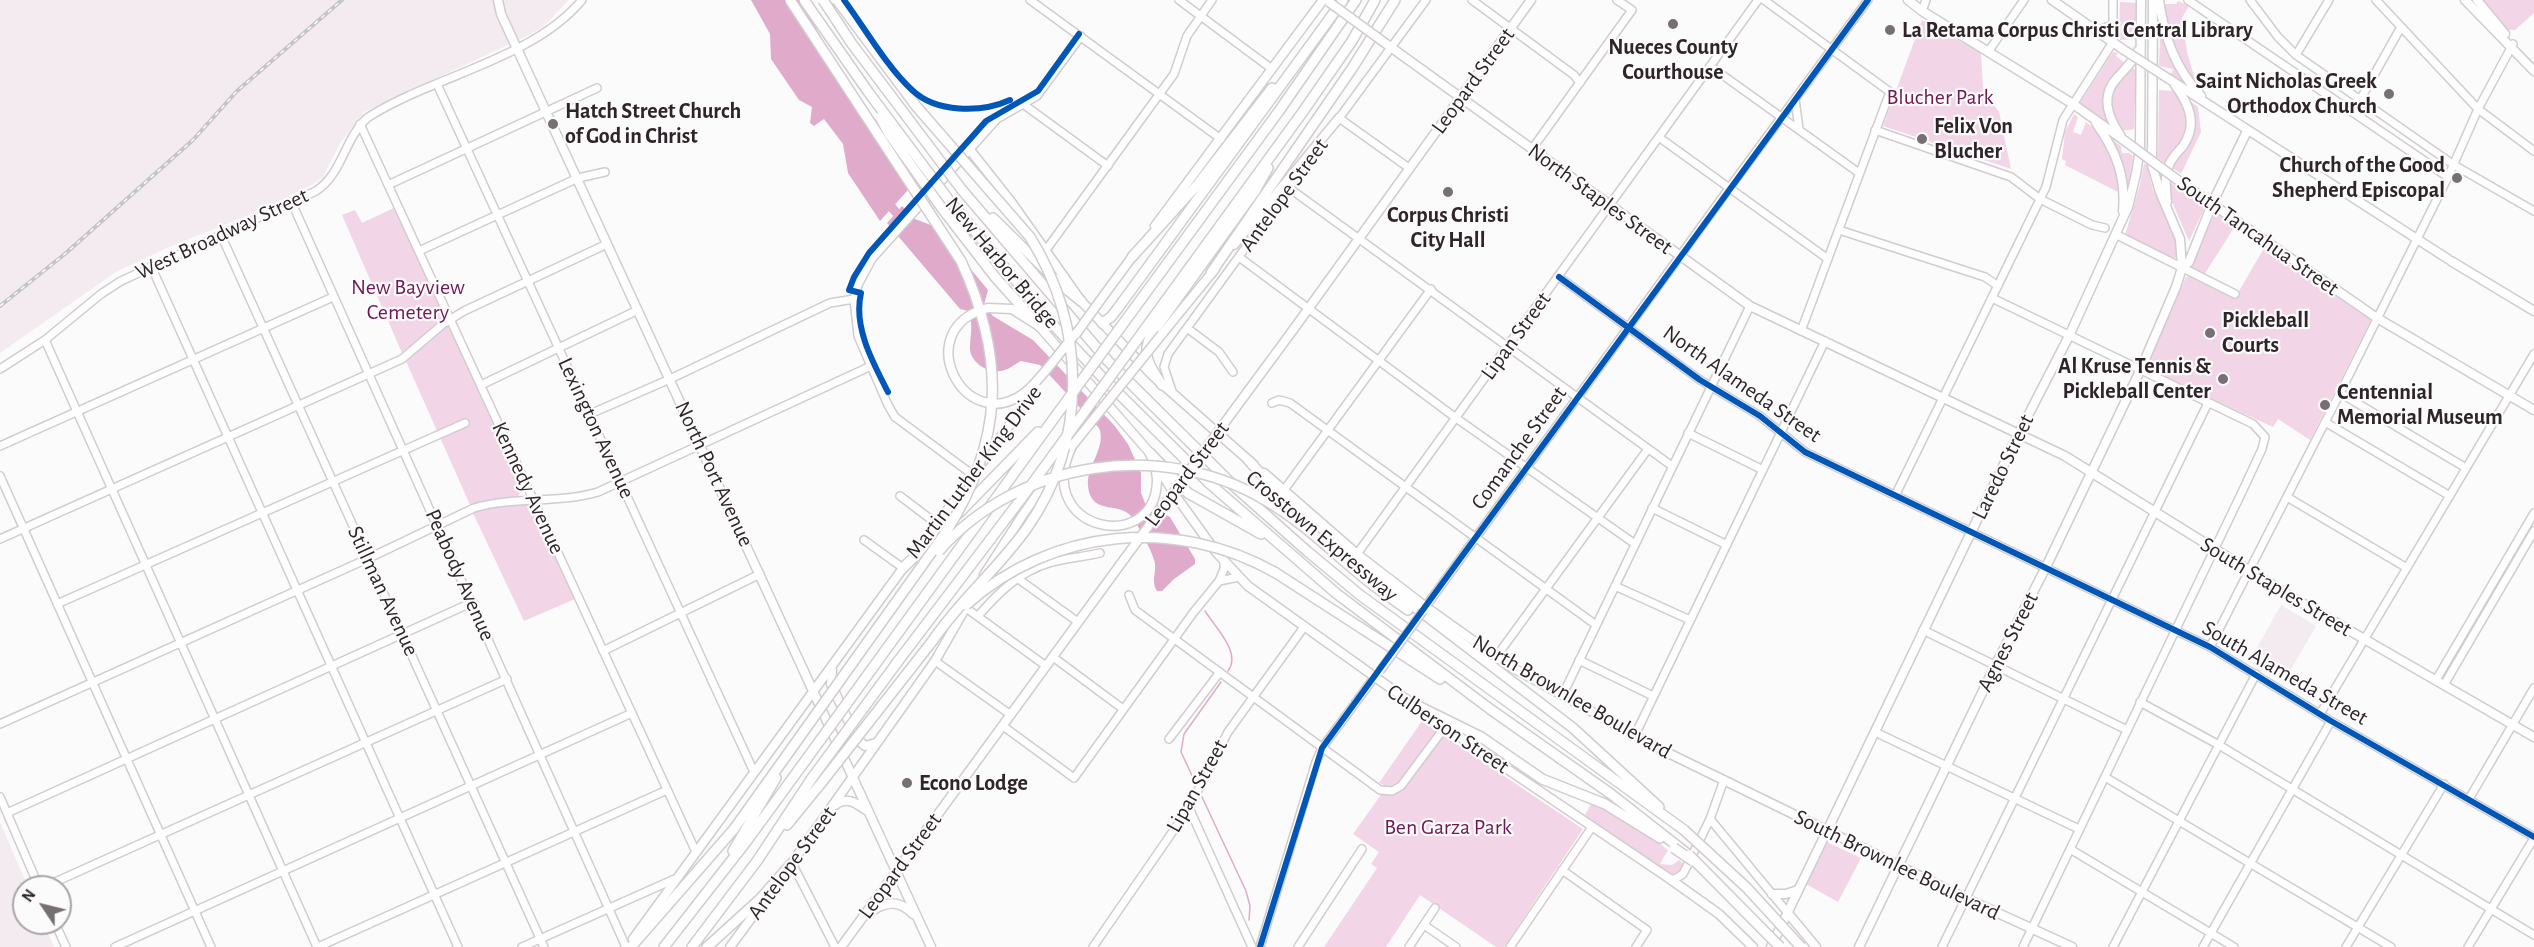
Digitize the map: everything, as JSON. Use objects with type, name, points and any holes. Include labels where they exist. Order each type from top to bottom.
[{"type":"highway","points":[[628,947],[734,829],[946,532],[965,502],[977,475],[987,441],[991,402],[991,368],[984,320],[977,296],[961,261],[790,0]]},
{"type":"highway","name":"New Harbor Bridge","points":[[804,0],[869,93],[949,200],[1046,316],[1101,376]]},
{"type":"highway","name":"New Harbor Bridge","points":[[823,0],[852,44],[962,190],[1108,361]]},
{"type":"highway","points":[[692,947],[959,605],[1013,546],[1038,510],[1051,485],[1063,453],[1071,416],[1073,361],[1068,327],[1057,290],[1044,259],[1030,237],[916,106],[837,0]]},
{"type":"highway","points":[[1102,323],[1118,308],[1343,0]]},
{"type":"highway","points":[[903,568],[1029,446],[1052,420],[1280,111],[1356,0]]},
{"type":"highway","points":[[757,861],[812,778],[1021,499],[1289,132],[1352,41],[1375,0]]},
{"type":"highway","points":[[1211,273],[1353,68],[1395,0]]},
{"type":"highway","points":[[1132,257],[1198,184],[1247,118],[1328,21]]},
{"type":"highway","points":[[869,93],[889,134],[941,207],[995,276],[1039,326]]},
{"type":"highway","points":[[1162,385],[1146,357],[1146,345],[1151,335],[1255,191],[1289,132]]},
{"type":"highway","points":[[962,190],[1081,302]]},
{"type":"highway","name":"Crosstown Expressway","points":[[1108,361],[1236,488],[1342,580],[1684,830],[1747,888],[1801,947]]},
{"type":"highway","name":"Crosstown Expressway","points":[[1101,376],[1209,483],[1337,594],[1494,712]]},
{"type":"highway","points":[[664,947],[716,882],[808,757],[1029,446]]},
{"type":"highway","points":[[1150,453],[1188,493],[1279,544]]},
{"type":"highway","points":[[1249,461],[1298,514],[1339,549],[1604,755],[1684,830]]},
{"type":"highway","points":[[904,591],[952,537],[996,504],[1028,487],[1062,475],[1115,465],[1155,465],[1180,468],[1234,484],[1287,514],[1373,585],[1547,709]]},
{"type":"highway","points":[[931,643],[962,608],[1000,579],[1052,553],[1089,542],[1127,537],[1184,539],[1229,550],[1276,573],[1494,712],[1611,794],[1700,866],[1780,947]]},
{"type":"highway","points":[[1410,702],[1481,737],[1542,779],[1605,804],[1674,845]]},
{"type":"highway","points":[[716,882],[794,745]]},
{"type":"highway","points":[[707,947],[760,899],[792,863]]},
{"type":"main road","name":"North Port Avenue","points":[[498,0],[501,14],[548,111],[931,947]]},
{"type":"main road","name":"Leopard Street","points":[[841,947],[1293,330],[1531,0]]},
{"type":"main road","name":"South Tancahua Street","points":[[1908,0],[1922,11],[2073,104],[2179,181],[2377,318],[2534,410]]},
{"type":"main road","points":[[2052,0],[2247,131],[2416,240],[2534,311]]},
{"type":"main road","name":"Laredo Street","points":[[1771,947],[1923,630],[2117,235],[2133,189],[2139,158],[2141,0]]},
{"type":"main road","points":[[2153,0],[2152,165],[2155,179],[2180,239],[2182,268]]},
{"type":"main road","points":[[2152,96],[2157,54],[2159,0]]},
{"type":"main road","points":[[2159,0],[2164,30],[2172,53],[2190,83],[2210,105]]},
{"type":"main road","points":[[2465,0],[2534,64]]},
{"type":"main road","points":[[2477,0],[2534,71]]},
{"type":"main road","name":"North Staples Street","points":[[1326,1],[1750,306],[2019,433]]},
{"type":"main road","name":"Martin Luther King Drive","points":[[628,947],[1132,257],[1272,69],[1326,1]]},
{"type":"main road","points":[[2098,31],[2114,25]]},
{"type":"main road","points":[[2124,140],[2110,118],[2108,96],[2113,83],[2136,55],[2141,42]]},
{"type":"main road","points":[[2167,206],[2167,172],[2174,156],[2188,136],[2191,120],[2187,103],[2170,80]]},
{"type":"main road","points":[[2090,116],[2112,148],[2120,166],[2124,192],[2121,224]]},
{"type":"main road","name":"Antelope Street","points":[[734,945],[935,661],[1022,516],[1072,446],[1339,118]]},
{"type":"main road","points":[[2182,268],[2189,262],[2210,216],[2212,204],[2247,131]]},
{"type":"main road","name":"North Brownlee Boulevard","points":[[970,150],[992,176],[1081,302],[1162,385],[1357,554],[1424,609],[1496,657],[1635,735],[1724,780]]},
{"type":"main road","name":"Agnes Street","points":[[1859,947],[2140,370],[2182,268]]},
{"type":"main road","name":"Culberson Street","points":[[1078,331],[1022,395],[1004,402],[984,401],[967,393],[958,385],[949,366],[948,355],[956,327],[969,315],[988,308],[1012,309],[1039,326],[1150,453],[1180,502],[1224,561],[1239,577],[1304,627],[1377,674],[1445,727],[1670,879]]},
{"type":"main road","name":"South Staples Street","points":[[2019,433],[2091,472],[2213,550],[2534,737]]},
{"type":"main road","points":[[1072,446],[1065,467],[1066,488],[1074,508],[1085,519],[1101,526],[1124,525],[1141,515],[1152,500],[1157,478],[1150,453]]},
{"type":"main road","points":[[836,662],[830,677],[831,684],[857,739],[870,747],[879,741]]},
{"type":"main road","name":"South Brownlee Boulevard","points":[[1724,780],[1965,898],[2072,947]]},
{"type":"main road","points":[[832,807],[839,802],[849,801],[867,811]]},
{"type":"main road","points":[[1670,879],[1719,914],[1753,947]]},
{"type":"main road","points":[[1772,894],[1786,894],[1798,890]]},
{"type":"main road","points":[[851,934],[870,912],[893,903],[909,909],[921,925]]},
{"type":"main road","points":[[1787,912],[1816,947]]},
{"type":"main road","points":[[1780,927],[1803,931]]},
{"type":"street","name":"West Broadway Street","points":[[0,369],[45,340],[121,280],[316,191],[333,176],[348,142],[360,124],[374,113],[518,47],[567,17],[582,0]]},
{"type":"street","points":[[1030,0],[1221,139]]},
{"type":"street","points":[[1179,0],[1272,69]]},
{"type":"street","points":[[1046,250],[1161,94],[1174,74],[1187,36],[1212,0]]},
{"type":"street","name":"Antelope Street","points":[[1176,397],[1169,385],[1164,367],[1168,354],[1339,118],[1388,46],[1426,0]]},
{"type":"street","points":[[1472,0],[1574,75],[1580,82]]},
{"type":"street","points":[[1532,149],[1632,10],[1617,0]]},
{"type":"street","name":"Lipan Street","points":[[1357,554],[1758,0]]},
{"type":"street","points":[[1764,0],[1890,92],[1801,331]]},
{"type":"street","name":"Comanche Street","points":[[1260,947],[1322,748],[1528,468],[1781,116],[1868,0]]},
{"type":"street","points":[[1922,11],[1926,0]]},
{"type":"street","points":[[1988,52],[2024,0]]},
{"type":"street","points":[[1895,495],[2040,199],[2053,164],[2059,129],[2113,42],[2113,0]]},
{"type":"street","points":[[2188,0],[2448,177]]},
{"type":"street","points":[[2250,0],[2278,37],[2296,55],[2454,165],[2534,211]]},
{"type":"street","points":[[2296,55],[2329,0]]},
{"type":"street","points":[[2376,0],[2478,109],[2534,151]]},
{"type":"street","points":[[2360,100],[2401,27]]},
{"type":"street","points":[[974,475],[896,417],[888,405],[858,336],[854,299],[872,259],[997,120],[1036,96],[1081,36]]},
{"type":"street","points":[[2210,647],[2340,393],[2454,165],[2478,109],[2512,46]]},
{"type":"street","points":[[1710,66],[1859,173]]},
{"type":"street","name":"Lexington Avenue","points":[[437,84],[754,772]]},
{"type":"street","points":[[388,185],[597,88]]},
{"type":"street","points":[[1794,99],[1799,129]]},
{"type":"street","points":[[1023,104],[1108,166]]},
{"type":"street","points":[[1339,118],[1409,168]]},
{"type":"street","name":"Kennedy Avenue","points":[[360,124],[696,852]]},
{"type":"street","points":[[1875,130],[2011,177],[2040,199],[2092,225],[2105,228]]},
{"type":"street","points":[[1660,138],[1828,259]]},
{"type":"street","points":[[419,251],[578,178],[605,172]]},
{"type":"street","points":[[1289,188],[1672,466]]},
{"type":"street","name":"Peabody Avenue","points":[[292,203],[628,947]]},
{"type":"street","points":[[1839,230],[1985,277],[1998,286]]},
{"type":"street","name":"Stillman Avenue","points":[[221,235],[544,947]]},
{"type":"street","points":[[2117,235],[2235,294]]},
{"type":"street","points":[[0,539],[298,403],[402,359],[450,318],[607,244]]},
{"type":"street","points":[[1239,257],[1456,418],[1635,544]]},
{"type":"street","points":[[151,266],[459,947]]},
{"type":"street","name":"North Alameda Street","points":[[1559,277],[1711,386],[1760,416],[1805,452],[1882,489]]},
{"type":"street","points":[[1284,490],[1431,289]]},
{"type":"street","points":[[0,446],[333,297]]},
{"type":"street","points":[[1992,298],[2253,424],[2265,437],[2262,449],[2023,947]]},
{"type":"street","points":[[590,414],[670,379],[830,303],[854,299]]},
{"type":"street","points":[[1567,686],[1750,306]]},
{"type":"street","points":[[481,385],[638,310]]},
{"type":"street","points":[[1187,328],[1219,352],[1233,372]]},
{"type":"street","points":[[45,340],[318,947],[667,790]]},
{"type":"street","points":[[1635,735],[1825,341]]},
{"type":"street","points":[[2320,714],[2534,354]]},
{"type":"street","points":[[0,724],[180,641],[367,559],[474,508],[493,503],[585,496],[871,366]]},
{"type":"street","points":[[2340,393],[2466,468]]},
{"type":"street","points":[[1272,403],[1279,400],[1290,403],[1596,625]]},
{"type":"street","points":[[1942,947],[2208,403]]},
{"type":"street","points":[[2325,422],[2450,496]]},
{"type":"street","points":[[57,604],[465,423]]},
{"type":"street","points":[[1688,433],[1763,470]]},
{"type":"street","points":[[1496,657],[1647,449]]},
{"type":"street","points":[[0,476],[211,947]]},
{"type":"street","name":"South Alameda Street","points":[[1882,489],[2210,647],[2331,721],[2444,784],[2534,838]]},
{"type":"street","points":[[900,495],[937,524]]},
{"type":"street","points":[[2287,497],[2407,568]]},
{"type":"street","points":[[1652,508],[1727,545]]},
{"type":"street","points":[[2440,682],[2484,598],[2531,523],[2534,513]]},
{"type":"street","points":[[2440,682],[2492,603],[2534,531]]},
{"type":"street","points":[[864,540],[903,568]]},
{"type":"street","points":[[978,616],[1017,578],[1049,562],[1100,554]]},
{"type":"street","points":[[1003,726],[1074,778],[1219,581],[1224,569],[1224,561]]},
{"type":"street","points":[[603,651],[760,574]]},
{"type":"street","points":[[1219,581],[1239,577]]},
{"type":"street","points":[[1017,578],[1078,622]]},
{"type":"street","points":[[1615,586],[1690,620]]},
{"type":"street","points":[[1129,595],[1135,610],[1380,790],[1392,791],[1401,786],[1445,727]]},
{"type":"street","points":[[2484,598],[2492,603]]},
{"type":"street","points":[[7,813],[472,602]]},
{"type":"street","points":[[966,608],[1046,666]]},
{"type":"street","name":"Lipan Street","points":[[1093,947],[1189,808],[1218,747],[1304,627]]},
{"type":"street","points":[[1923,630],[2127,730]]},
{"type":"street","points":[[1053,657],[1123,709]]},
{"type":"street","points":[[1579,660],[1653,696]]},
{"type":"street","points":[[935,661],[1011,715]]},
{"type":"street","points":[[1169,738],[1220,672]]},
{"type":"street","points":[[2113,947],[2178,819],[2256,674]]},
{"type":"street","points":[[70,875],[507,679]]},
{"type":"street","points":[[2469,799],[2534,688]]},
{"type":"street","points":[[2140,702],[2219,745],[2534,935]]},
{"type":"street","points":[[115,947],[632,713]]},
{"type":"street","points":[[2204,947],[2331,721]]},
{"type":"street","points":[[1875,732],[2079,829]]},
{"type":"street","points":[[2104,777],[2391,947]]},
{"type":"street","points":[[1670,879],[1676,879],[1683,874],[1710,819],[1724,780]]},
{"type":"street","points":[[2346,947],[2444,784]]},
{"type":"street","points":[[0,798],[34,875]]},
{"type":"street","points":[[1189,808],[1252,947]]},
{"type":"street","points":[[1710,819],[1787,912]]},
{"type":"street","points":[[1521,947],[1512,944],[1592,827]]},
{"type":"street","points":[[2468,947],[2534,838]]},
{"type":"street","points":[[1298,947],[1362,849]]},
{"type":"street","points":[[2070,849],[2234,947]]},
{"type":"street","points":[[792,863],[836,947]]},
{"type":"street","points":[[1562,870],[1647,930],[1636,947]]},
{"type":"street","points":[[522,947],[677,878]]},
{"type":"street","points":[[1409,947],[1435,908]]},
{"type":"street","points":[[1424,925],[1456,947]]},
{"type":"shaded area","points":[[0,0],[569,0],[543,27],[525,37],[364,112],[340,143],[323,177],[312,185],[264,209],[169,247],[116,272],[0,353]]},
{"type":"shaded area","points":[[751,0],[800,0],[908,190],[880,221],[848,173],[843,144],[824,119],[814,126],[810,123],[812,107],[799,100],[771,59],[770,34]]},
{"type":"shaded area","points":[[902,206],[915,219],[936,227],[988,290],[984,305],[993,316],[1033,340],[1114,425],[1128,444],[1141,473],[1141,493],[1145,503],[1170,517],[1195,559],[1195,564],[1162,591],[1157,591],[1155,587],[1153,556],[1133,518],[1125,511],[1099,504],[1090,495],[1088,479],[1099,449],[1101,435],[1099,428],[1040,365],[1021,361],[1003,371],[995,371],[980,366],[976,362],[970,348],[971,325],[968,311],[960,309],[887,223]]},
{"type":"shaded area","points":[[2281,605],[2316,626],[2289,673],[2254,653]]},
{"type":"shaded area","points":[[0,822],[23,875],[12,875],[12,935],[49,935],[54,947],[0,947]]},
{"type":"green space","points":[[2482,0],[2534,0],[2534,13],[2515,30],[2506,30]]},
{"type":"green space","points":[[2178,1],[2189,6],[2182,18],[2195,85],[2174,54],[2161,4],[2176,4]]},
{"type":"green space","points":[[2120,2],[2137,3],[2136,39],[2120,40],[2119,38]]},
{"type":"green space","name":"Blucher Park","points":[[1922,20],[1981,53],[1983,90],[1999,112],[2011,169],[1883,126]]},
{"type":"green space","points":[[2160,38],[2164,38],[2185,84],[2171,74],[2173,69],[2159,66]]},
{"type":"green space","points":[[2113,52],[2118,53],[2116,56],[2127,65],[2115,76],[2107,122],[2080,103]]},
{"type":"green space","points":[[2131,67],[2136,70],[2134,129],[2121,131],[2111,111],[2110,97],[2117,83]]},
{"type":"green space","points":[[2159,90],[2175,91],[2182,101],[2187,120],[2183,137],[2166,164],[2158,158]]},
{"type":"green space","points":[[2190,101],[2198,107],[2201,132],[2181,174],[2170,166],[2189,139]]},
{"type":"green space","points":[[2074,114],[2078,117],[2073,132],[2081,135],[2086,122],[2106,145],[2120,193],[2065,165],[2066,161],[2062,159],[2065,132]]},
{"type":"green space","points":[[2113,140],[2121,146],[2122,153],[2129,153],[2133,156],[2128,190],[2126,190]]},
{"type":"green space","points":[[2144,163],[2148,166],[2156,197],[2175,233],[2178,251],[2175,259],[2171,260],[2125,235]]},
{"type":"green space","points":[[2167,180],[2205,207],[2189,241],[2169,195]]},
{"type":"green space","name":"New Bayview Cemetery","points":[[396,207],[445,316],[402,353],[342,215],[355,210],[362,223]]},
{"type":"green space","points":[[2214,215],[2219,215],[2235,226],[2204,275],[2192,269],[2191,263]]},
{"type":"green space","points":[[2264,248],[2371,320],[2310,440],[2278,419],[2273,427],[2146,369],[2186,277],[2190,276],[2235,298]]},
{"type":"green space","points":[[445,326],[450,327],[523,484],[523,489],[518,496],[489,500],[471,507],[405,359],[418,351]]},
{"type":"green space","points":[[531,503],[575,599],[524,621],[473,513],[494,506]]},
{"type":"green space","name":"Ben Garza Park","points":[[1422,721],[1583,829],[1504,947],[1496,947],[1420,895],[1386,947],[1324,947],[1377,868],[1371,864],[1379,852],[1353,834],[1380,796],[1384,785],[1379,783]]},
{"type":"green space","points":[[1592,802],[1646,833],[1668,850],[1660,864],[1672,865],[1679,860],[1684,864],[1682,870],[1671,875],[1593,823],[1585,815]]},
{"type":"green space","points":[[1827,842],[1861,858],[1838,902],[1806,884]]},
{"type":"waterway","points":[[884,198],[904,222]]},
{"type":"waterway","points":[[1205,611],[1230,648],[1232,656],[1228,671]]},
{"type":"waterway","points":[[1195,782],[1181,752],[1184,734],[1221,682]]},
{"type":"waterway","points":[[1202,797],[1246,891],[1250,906],[1249,920]]},
{"type":"railway","points":[[0,306],[66,253],[193,140],[237,91],[342,0]]},
{"type":"cycle path","points":[[844,0],[894,70],[922,98],[946,107],[973,109],[1010,100]]},
{"type":"cycle path","points":[[1260,947],[1322,748],[1868,0]]},
{"type":"cycle path","points":[[888,392],[862,332],[859,306],[861,293],[849,290],[854,277],[869,253],[986,121],[1038,91],[1079,34]]},
{"type":"cycle path","points":[[1559,277],[1700,380],[1760,416],[1805,452],[2210,647],[2331,721],[2534,837]]},
{"type":"place","name":"Nueces County Courthouse","points":[[1673,24]]},
{"type":"place","name":"La Retama Corpus Christi Central Library","points":[[1890,30]]},
{"type":"place","name":"Saint Nicholas Greek Orthodox Church","points":[[2389,94]]},
{"type":"place","name":"Hatch Street Church of God in Christ","points":[[553,124]]},
{"type":"place","name":"Felix Von Blucher","points":[[1922,139]]},
{"type":"place","name":"Church of the Good Shepherd Episcopal","points":[[2457,178]]},
{"type":"place","name":"Corpus Christi City Hall","points":[[1448,192]]},
{"type":"place","name":"Pickleball Courts","points":[[2210,333]]},
{"type":"place","name":"Al Kruse Tennis & Pickleball Center","points":[[2223,379]]},
{"type":"place","name":"Centennial Memorial Museum","points":[[2325,405]]},
{"type":"place","name":"Econo Lodge","points":[[907,783]]}]
